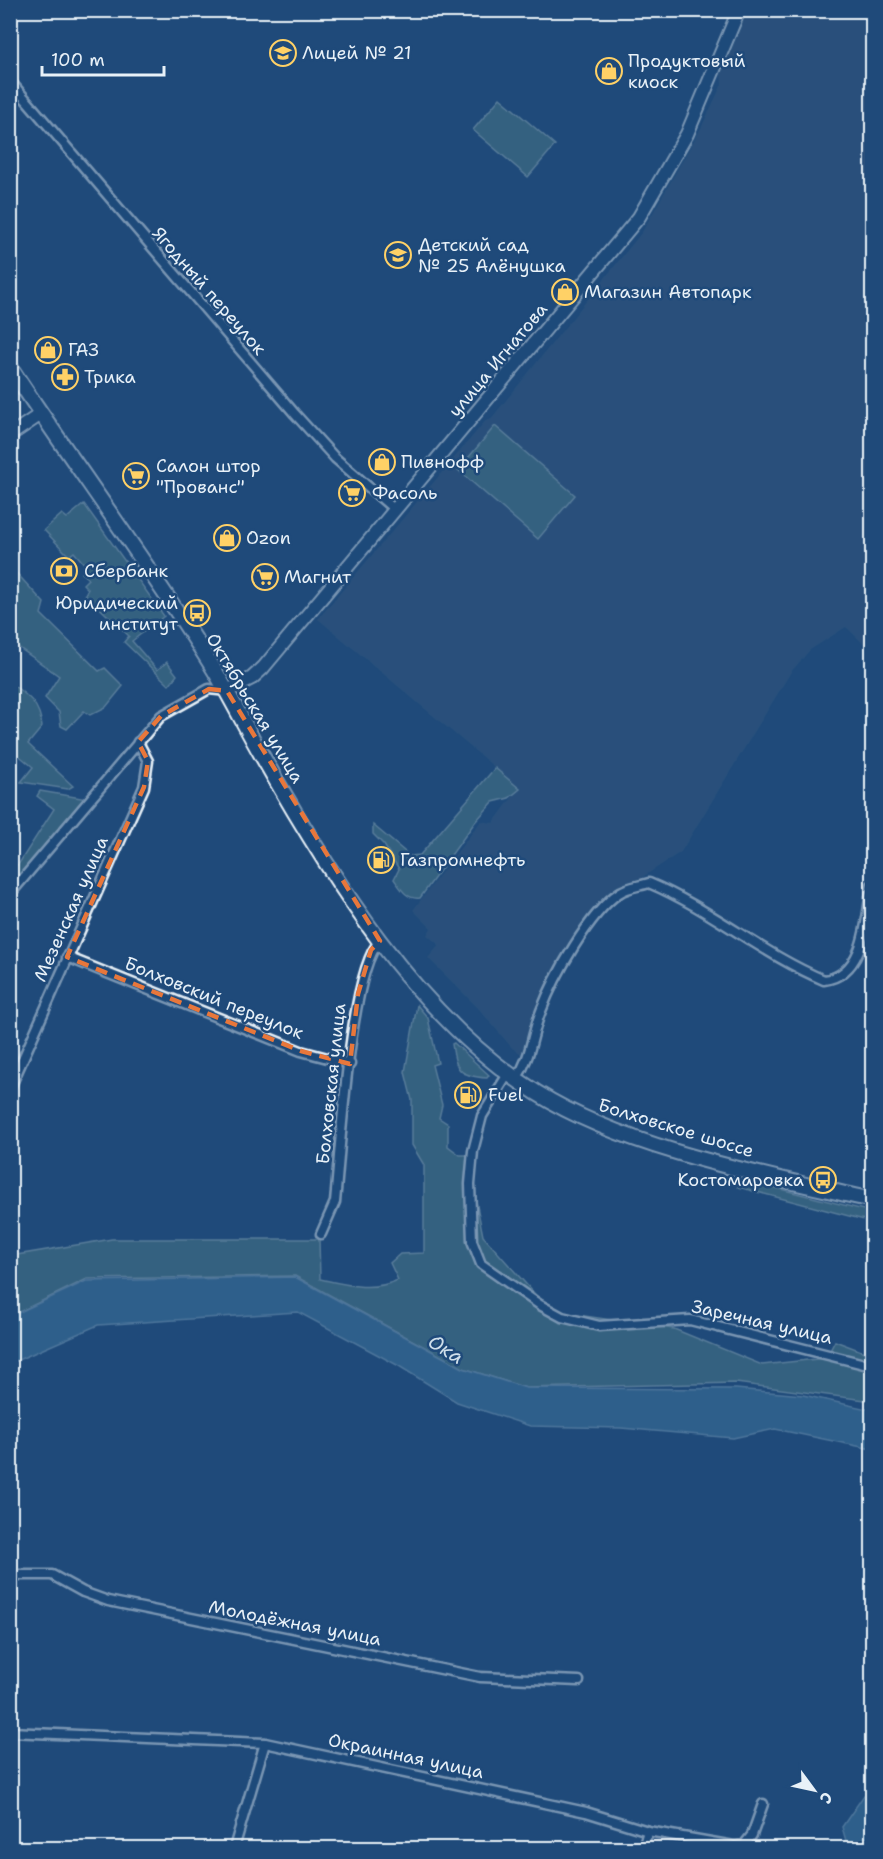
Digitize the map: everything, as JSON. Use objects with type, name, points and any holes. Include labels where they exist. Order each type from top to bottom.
[{"type":"main road","name":"улица Игнатова","points":[[227,691],[252,678],[263,668],[639,217],[687,134],[739,10]]},
{"type":"main road","name":"Октябрьская улица","points":[[10,367],[227,691],[297,814],[380,940],[423,994],[484,1054]]},
{"type":"main road","points":[[10,435],[41,414]]},
{"type":"main road","name":"Болховское шоссе","points":[[484,1054],[512,1076],[572,1113],[636,1138],[700,1158],[873,1200]]},
{"type":"street","name":"Ягодный переулок","points":[[10,81],[295,414],[335,458],[395,510]]},
{"type":"street","points":[[10,894],[161,716],[209,689],[227,691]]},
{"type":"street","name":"Мезенская улица","points":[[10,1088],[144,787],[148,761],[138,742]]},
{"type":"street","name":"Заречная улица","points":[[873,885],[858,955],[845,974],[824,980],[760,946],[680,896],[650,883],[618,893],[594,918],[557,974],[540,1013],[530,1054],[482,1116],[473,1151],[470,1184],[474,1249],[481,1264],[540,1305],[562,1317],[599,1326],[690,1320],[873,1366]]},
{"type":"street","name":"Болховская улица","points":[[321,1234],[335,1202],[358,994],[371,950],[380,940]]},
{"type":"street","name":"Болховский переулок","points":[[67,957],[301,1051],[350,1064]]},
{"type":"street","name":"Молодёжная улица","points":[[10,1575],[52,1575],[83,1592],[108,1601],[480,1677],[579,1681]]},
{"type":"street","name":"Окраинная улица","points":[[10,1732],[264,1743],[586,1812],[648,1831],[734,1846],[744,1845],[752,1835],[763,1804]]},
{"type":"street","points":[[234,1848],[264,1743]]},
{"type":"street","points":[[643,1848],[648,1831]]},
{"type":"highlighted area","points":[[209,689],[227,691],[380,941],[371,950],[358,994],[350,1064],[301,1051],[67,957],[144,787],[148,761],[138,742],[161,716]]},
{"type":"shaded area","points":[[747,11],[872,11],[872,652],[846,627],[810,650],[791,672],[681,852],[600,905],[554,970],[544,992],[523,1055],[512,1048],[478,1008],[428,958],[439,945],[427,935],[431,928],[413,910],[481,821],[493,823],[519,788],[318,619],[487,419],[490,420],[642,232],[702,126],[722,84],[721,74]]},
{"type":"shaded area","points":[[295,1277],[463,1368],[526,1388],[736,1389],[803,1395],[872,1410],[872,1449],[775,1429],[733,1438],[621,1428],[530,1426],[457,1402],[399,1366],[298,1312],[98,1325],[11,1363],[11,1316],[86,1281]]},
{"type":"shaded area","points":[[872,1792],[872,1848],[848,1848],[842,1827],[864,1795]]},
{"type":"green space","points":[[500,98],[555,145],[528,177],[473,130]]},
{"type":"green space","points":[[495,426],[575,495],[538,539],[458,470]]},
{"type":"green space","points":[[84,504],[164,616],[132,641],[157,670],[167,662],[177,675],[169,685],[124,642],[129,636],[85,594],[88,589],[83,584],[88,579],[82,573],[87,567],[74,552],[69,556],[44,530],[62,514],[67,518]]},
{"type":"green space","points":[[11,567],[44,603],[41,614],[99,671],[105,668],[123,686],[106,707],[90,715],[84,711],[67,729],[61,726],[59,712],[45,698],[59,676],[11,642]]},
{"type":"green space","points":[[11,684],[32,701],[41,719],[42,727],[28,744],[73,786],[68,789],[21,782],[33,767],[11,749]]},
{"type":"green space","points":[[495,768],[520,789],[509,798],[493,802],[475,822],[420,898],[408,896],[394,879],[399,869],[384,845],[373,834],[373,825],[410,856],[420,855]]},
{"type":"green space","points":[[40,791],[87,799],[11,887],[12,862],[18,865],[54,809],[37,796]]},
{"type":"green space","points":[[417,1005],[428,1018],[438,1063],[432,1065],[442,1105],[439,1118],[448,1124],[448,1146],[460,1155],[470,1155],[469,1166],[483,1236],[550,1311],[674,1329],[762,1365],[826,1358],[835,1341],[872,1355],[872,1401],[736,1383],[526,1388],[463,1368],[295,1276],[87,1279],[11,1316],[11,1256],[112,1239],[319,1239],[320,1279],[369,1287],[398,1280],[390,1263],[400,1254],[424,1253],[424,1165],[412,1145],[412,1100],[405,1072]]},
{"type":"green space","points":[[454,1043],[489,1075],[487,1078],[470,1076],[457,1066],[452,1044]]},
{"type":"green space","points":[[740,1179],[872,1212],[872,1222],[738,1187]]},
{"type":"place","name":"Лицей № 21","points":[[283,53]]},
{"type":"place","name":"Продуктовый киоск","points":[[609,71]]},
{"type":"place","name":"Детский сад № 25 Алёнушка","points":[[398,255]]},
{"type":"place","name":"Магазин Автопарк","points":[[565,292]]},
{"type":"place","name":"ГАЗ","points":[[48,350]]},
{"type":"place","name":"Трика","points":[[65,377]]},
{"type":"place","name":"Пивнофф","points":[[382,462]]},
{"type":"place","name":"Салон штор \"Прованс\"","points":[[136,476]]},
{"type":"place","name":"Фасоль","points":[[352,493]]},
{"type":"place","name":"Ozon","points":[[227,538]]},
{"type":"place","name":"Сбербанк","points":[[64,571]]},
{"type":"place","name":"Магнит","points":[[265,577]]},
{"type":"place","name":"Юридический институт","points":[[197,613]]},
{"type":"place","name":"Газпромнефть","points":[[381,860]]},
{"type":"place","name":"Fuel","points":[[468,1095]]},
{"type":"place","name":"Костомаровка","points":[[823,1180]]},
{"type":"water label","name":"Ока","points":[[446,1349]]}]
